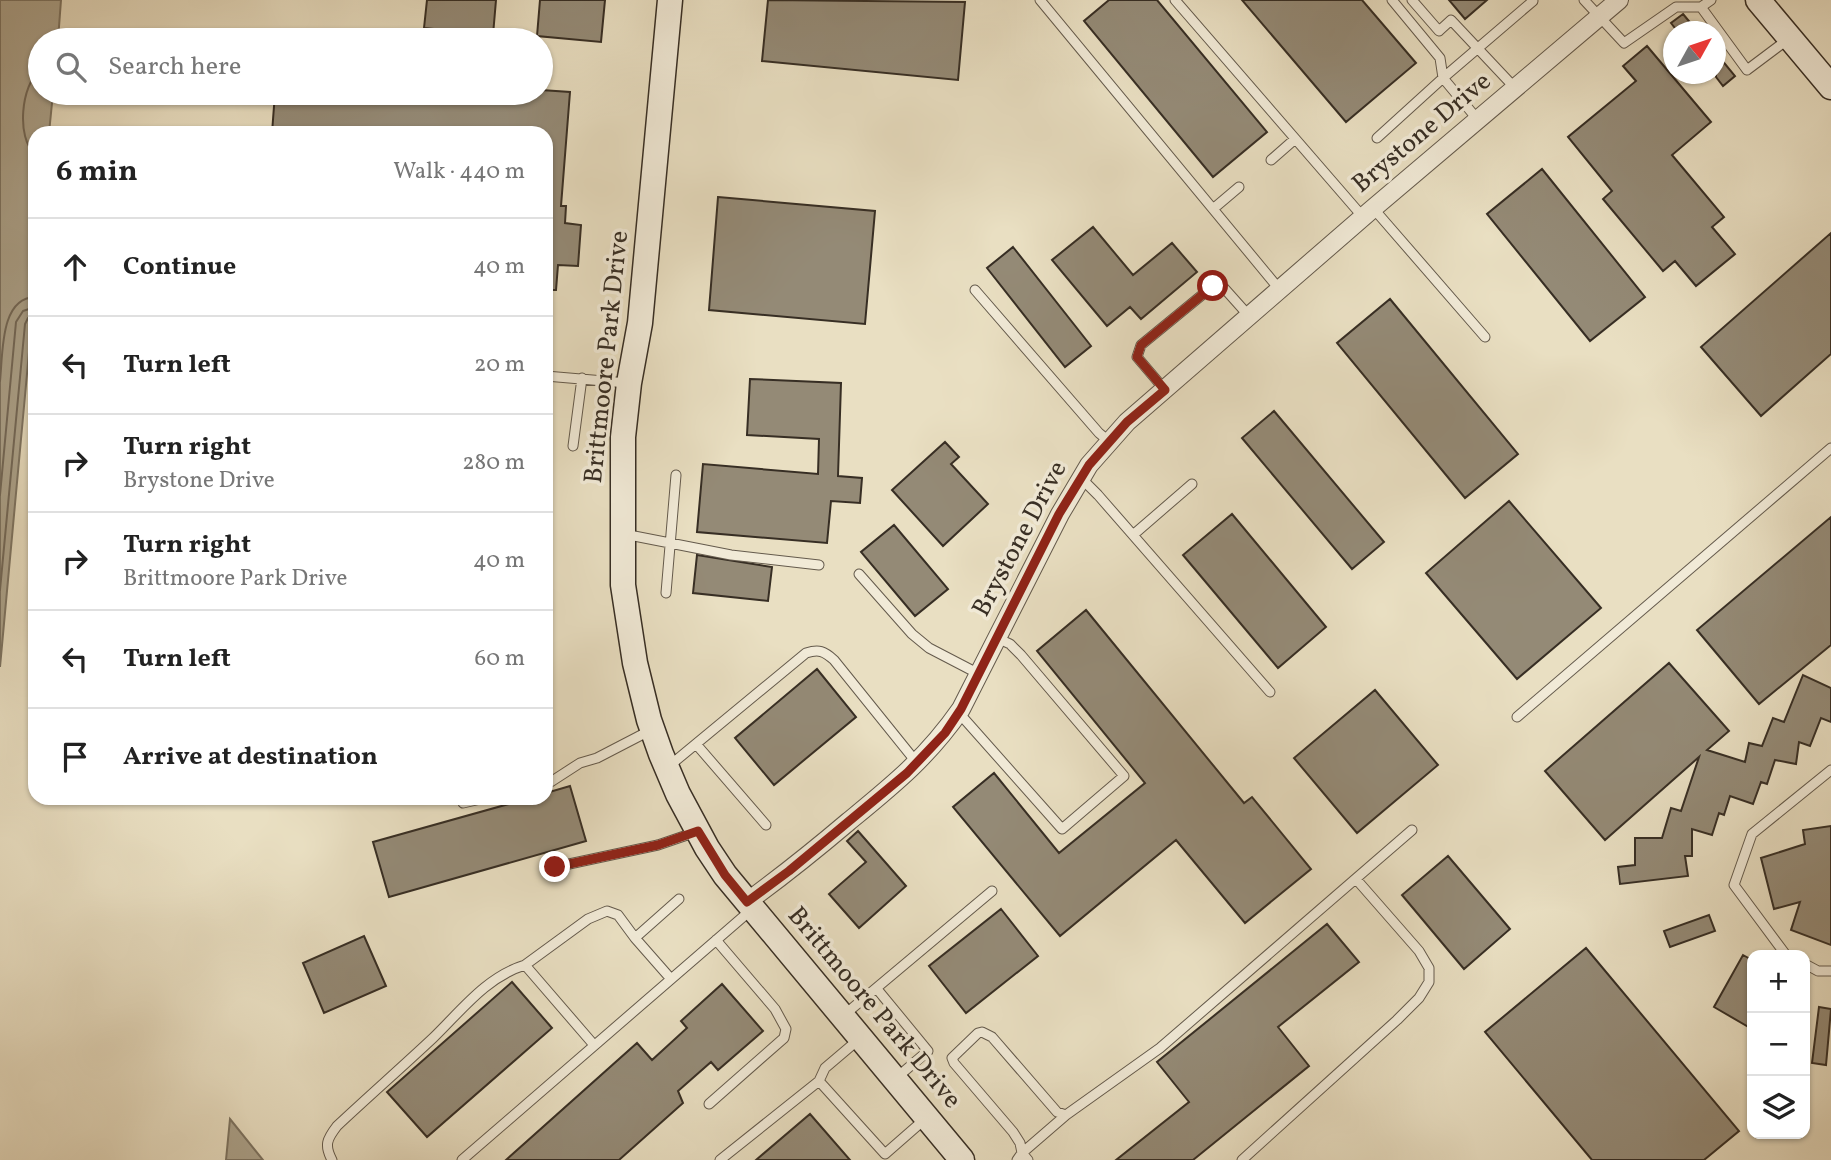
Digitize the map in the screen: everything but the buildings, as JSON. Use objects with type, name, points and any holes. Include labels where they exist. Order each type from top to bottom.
[{"type":"street","name":"Brittmoore Park Drive","points":[[670,0],[640,323],[629,383],[623,438],[622,534],[625,610],[635,663],[667,768],[698,831],[725,875],[962,1160]]},
{"type":"street","name":"Brystone Drive","points":[[749,905],[917,763],[945,733],[979,674],[1059,514],[1089,465],[1127,422],[1619,0]]},
{"type":"street","points":[[1758,0],[1831,87]]},
{"type":"lane","points":[[1040,0],[1280,290]]},
{"type":"lane","points":[[1175,0],[1295,139],[1485,337]]},
{"type":"lane","points":[[1392,0],[1440,58],[1443,78],[1478,120]]},
{"type":"lane","points":[[1412,0],[1438,31],[1451,20],[1515,88]]},
{"type":"lane","points":[[1584,0],[1624,43],[1674,4],[1701,7],[1711,0]]},
{"type":"lane","points":[[1377,138],[1533,1]]},
{"type":"lane","points":[[1701,7],[1747,70],[1790,38]]},
{"type":"lane","points":[[1271,160],[1295,139]]},
{"type":"lane","points":[[1213,209],[1238,187]]},
{"type":"lane","points":[[1165,390],[1137,357],[1141,345],[1213,286],[1224,288],[1249,316]]},
{"type":"lane","points":[[975,290],[1099,433],[1110,442]]},
{"type":"lane","points":[[553,377],[629,383]]},
{"type":"lane","points":[[573,446],[582,379]]},
{"type":"lane","points":[[1517,717],[1831,448]]},
{"type":"lane","points":[[666,593],[676,475]]},
{"type":"lane","points":[[1081,478],[1270,692]]},
{"type":"lane","points":[[1133,535],[1192,484]]},
{"type":"lane","points":[[622,534],[731,555],[820,565]]},
{"type":"lane","points":[[859,574],[912,634],[929,648],[979,674]]},
{"type":"lane","points":[[958,713],[1062,830],[1124,776],[1021,655],[1010,644],[997,638]]},
{"type":"lane","points":[[667,768],[806,653],[816,650],[825,652],[834,660],[917,763]]},
{"type":"lane","points":[[553,780],[580,763],[597,758],[653,729]]},
{"type":"lane","points":[[696,744],[766,825]]},
{"type":"lane","points":[[1782,950],[1734,885],[1752,834],[1831,770]]},
{"type":"lane","points":[[1022,1158],[1066,1115],[1160,1048],[1412,830]]},
{"type":"lane","points":[[555,867],[658,845],[698,831]]},
{"type":"lane","points":[[1242,1160],[1397,1020],[1419,998],[1429,982],[1429,968],[1419,951],[1356,879]]},
{"type":"lane","points":[[842,1017],[992,891]]},
{"type":"lane","points":[[635,938],[680,899]]},
{"type":"lane","points":[[462,1160],[716,940],[749,905]]},
{"type":"lane","points":[[332,1160],[326,1148],[328,1138],[337,1126],[471,999],[496,979],[525,965],[588,919],[607,911],[618,915],[671,979]]},
{"type":"lane","points":[[709,1104],[784,1038],[786,1029],[775,1009],[716,940]]},
{"type":"lane","points":[[525,965],[594,1045]]},
{"type":"lane","points":[[1810,967],[1818,971],[1831,971]]},
{"type":"lane","points":[[877,989],[928,1051],[894,1080]]},
{"type":"lane","points":[[1022,1158],[1020,1143],[1013,1132],[954,1063],[952,1058],[964,1046],[978,1033],[988,1034],[1057,1112],[1066,1115]]},
{"type":"lane","points":[[720,1160],[819,1081],[825,1068],[860,1039]]},
{"type":"lane","points":[[819,1081],[885,1154],[926,1118]]},
{"type":"water","points":[[0,0],[61,0],[59,28],[28,28],[28,105],[52,105],[50,126],[28,126],[28,363],[0,667]]},
{"type":"water","points":[[230,1119],[263,1160],[226,1160]]},
{"type":"route","points":[[555,867],[658,845],[698,831],[725,875],[747,902],[789,871],[907,773],[945,733],[961,709],[1059,514],[1089,465],[1127,422],[1165,390],[1137,357],[1141,345],[1213,286]]}]
